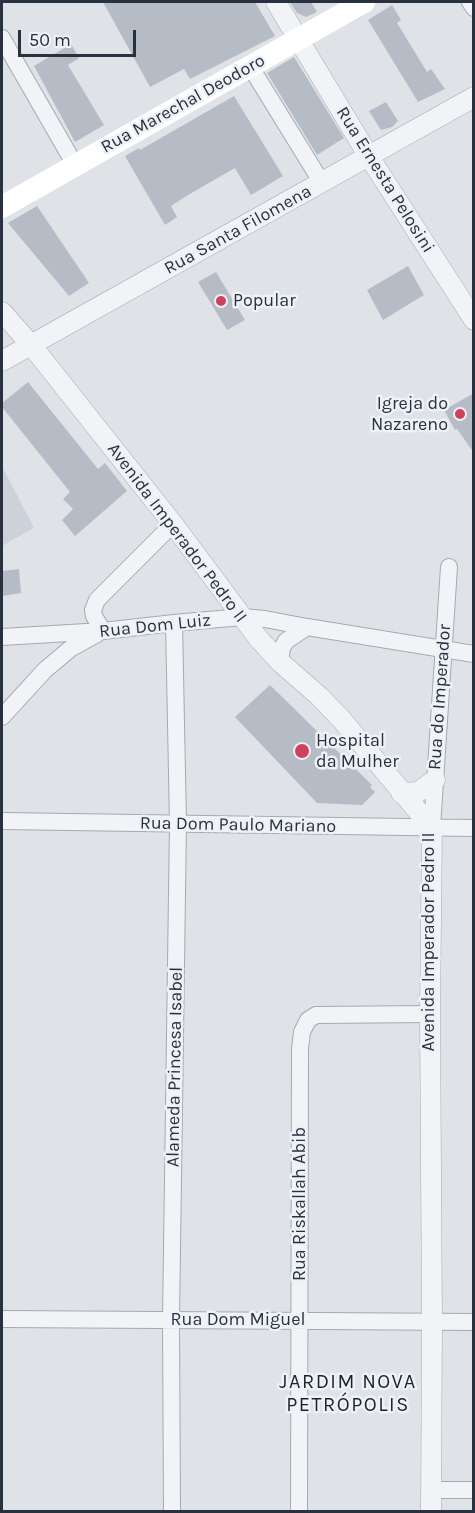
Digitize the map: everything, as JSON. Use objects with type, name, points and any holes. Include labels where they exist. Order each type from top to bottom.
[{"type":"main road","name":"Rua Marechal Deodoro","points":[[2,207],[364,2]]},
{"type":"street","name":"Rua Ernesta Pelosini","points":[[276,2],[368,155],[474,320]]},
{"type":"street","points":[[470,2],[474,8]]},
{"type":"street","points":[[2,38],[75,165]]},
{"type":"street","points":[[250,66],[322,183]]},
{"type":"street","name":"Rua Santa Filomena","points":[[2,361],[474,97]]},
{"type":"street","name":"Avenida Imperador Pedro II","points":[[2,312],[32,346],[173,524],[242,617],[280,662],[342,720],[432,828],[431,1512]]},
{"type":"street","points":[[2,717],[45,670],[70,649],[103,631],[94,616],[93,610],[97,600],[173,524]]},
{"type":"street","name":"Rua do Imperador","points":[[432,828],[449,567]]},
{"type":"street","name":"Rua Dom Luiz","points":[[2,637],[103,631],[242,617],[474,654]]},
{"type":"street","name":"Alameda Princesa Isabel","points":[[172,1512],[171,1320],[178,823],[174,623]]},
{"type":"street","points":[[280,662],[282,648],[286,641],[307,627]]},
{"type":"street","points":[[401,793],[418,792],[435,780]]},
{"type":"street","name":"Rua Dom Paulo Mariano","points":[[2,821],[474,828]]},
{"type":"street","name":"Rua Riskallah Abib","points":[[299,1512],[300,1049],[302,1032],[308,1020],[316,1015],[430,1014]]},
{"type":"street","name":"Rua Dom Miguel","points":[[2,1319],[474,1322]]},
{"type":"street","points":[[431,1490],[474,1490]]},
{"type":"shaded area","points":[[2,466],[34,528],[2,546]]},
{"type":"building","points":[[103,2],[255,2],[275,36],[190,79],[184,69],[150,87]]},
{"type":"building","points":[[290,2],[311,2],[317,12],[306,17],[297,13]]},
{"type":"building","points":[[392,5],[401,20],[397,23],[427,72],[431,69],[445,89],[418,102],[368,20]]},
{"type":"building","points":[[71,44],[79,58],[68,65],[104,125],[75,142],[34,66]]},
{"type":"building","points":[[294,57],[344,138],[317,155],[267,73]]},
{"type":"building","points":[[234,96],[283,176],[251,195],[235,168],[171,206],[177,217],[165,225],[125,156],[139,148],[140,150]]},
{"type":"building","points":[[386,102],[398,121],[392,127],[381,130],[369,111]]},
{"type":"building","points":[[37,206],[89,283],[69,296],[8,223]]},
{"type":"building","points":[[408,266],[424,295],[383,320],[367,290]]},
{"type":"building","name":"Popular","points":[[216,272],[245,320],[227,330],[198,282]]},
{"type":"building","points":[[28,382],[98,469],[105,463],[127,491],[75,536],[62,520],[73,509],[63,499],[70,492],[2,407],[2,403]]},
{"type":"building","name":"Igreja do Nazareno","points":[[474,393],[474,453],[457,429],[455,430],[444,410]]},
{"type":"building","points":[[19,569],[21,593],[2,596],[2,571]]},
{"type":"building","name":"Hospital da Mulher","points":[[270,685],[372,785],[370,787],[375,792],[362,805],[317,803],[235,717]]},
{"type":"place","name":"Popular","points":[[221,301]]},
{"type":"place","name":"Igreja do Nazareno","points":[[460,414]]},
{"type":"place","name":"Hospital da Mulher","points":[[302,751]]},
{"type":"district","name":"JARDIM NOVA PETRÓPOLIS","points":[[348,1394]]}]
